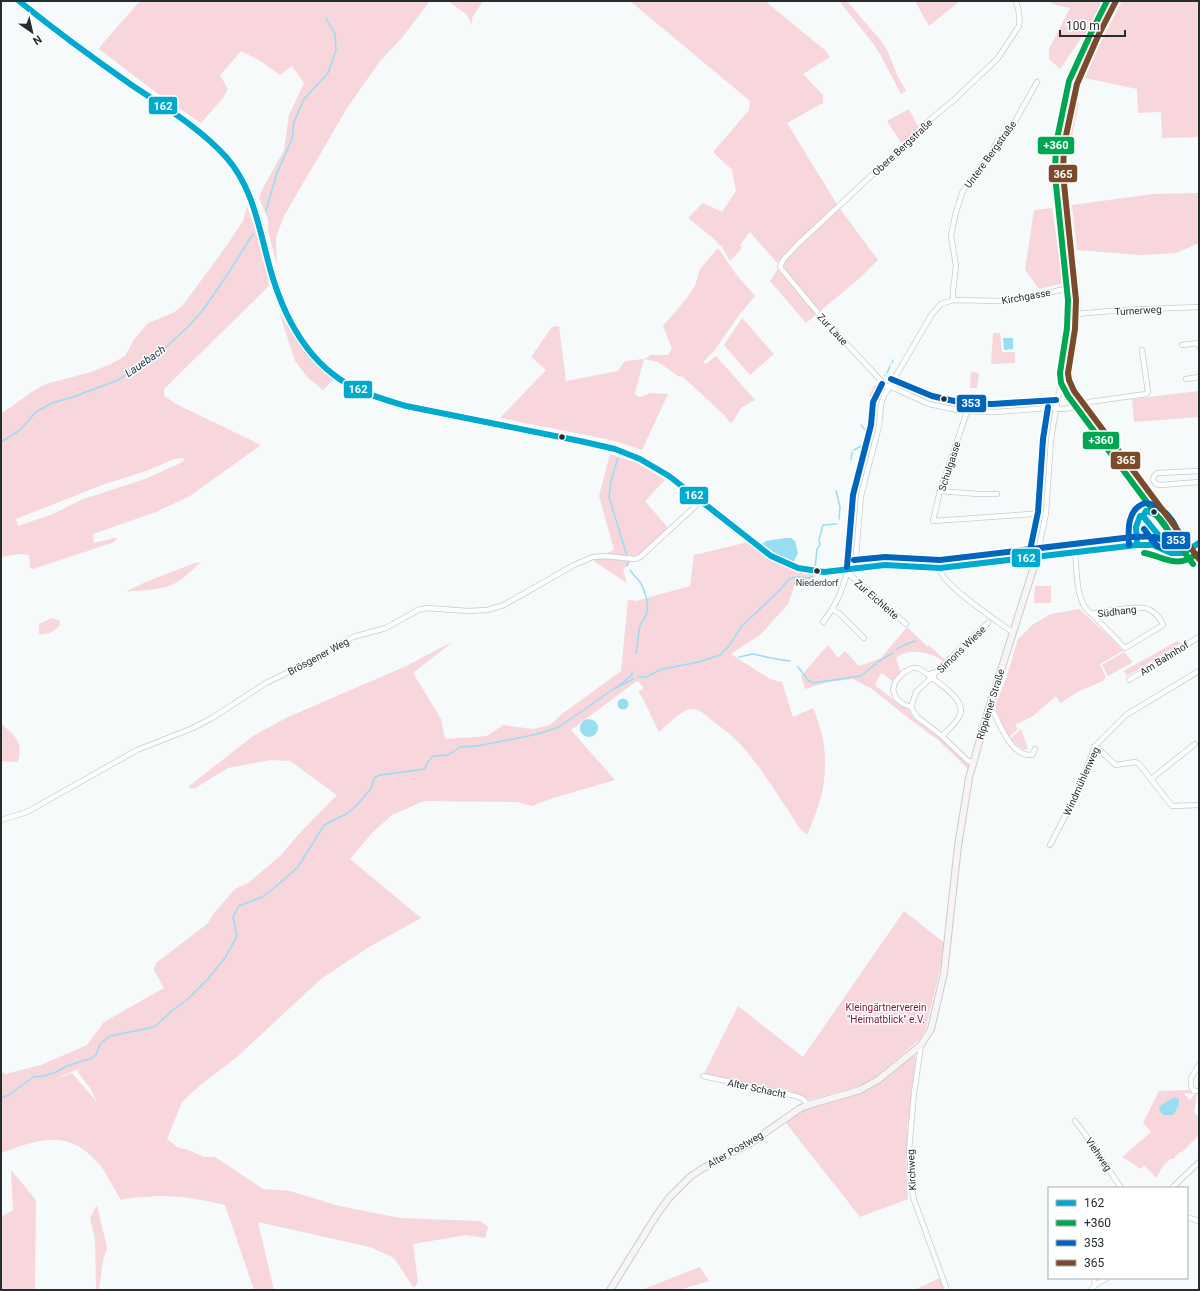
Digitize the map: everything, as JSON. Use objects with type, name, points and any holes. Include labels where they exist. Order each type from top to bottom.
[{"type":"main road","points":[[19,1],[92,58],[201,132],[230,162],[244,184],[259,219],[276,292],[291,326],[307,350],[322,365],[338,378],[354,388],[381,399],[406,406],[615,449],[652,466],[669,476],[771,556],[798,568],[824,572],[885,565],[940,568],[1137,545],[1153,546],[1171,554],[1183,553],[1199,543]]},
{"type":"main road","points":[[1116,1],[1098,36],[1077,84],[1064,144],[1063,174],[1075,287],[1076,314],[1068,380],[1081,406],[1199,559]]},
{"type":"main road","name":"Rippiener Straße","points":[[921,1045],[931,1029],[944,973],[958,846],[973,762],[1012,632],[1037,557]]},
{"type":"main road","name":"Alter Postweg","points":[[610,1290],[656,1216],[670,1198],[691,1176],[705,1166],[752,1142],[808,1105],[860,1090],[878,1080],[921,1045]]},
{"type":"street","name":"Obere Bergstraße","points":[[780,267],[782,260],[798,244],[872,175],[887,164],[919,129],[955,100],[998,58],[1020,26],[1019,12],[1016,1]]},
{"type":"street","name":"Untere Bergstraße","points":[[953,300],[956,266],[951,236],[954,216],[962,193],[989,156],[997,142],[1009,131],[1037,82]]},
{"type":"street","name":"Zur Laue","points":[[780,267],[818,313],[886,386],[929,404],[967,412],[992,412],[1081,406],[1089,402],[1146,394],[1148,392],[1142,350]]},
{"type":"street","name":"Kirchgasse","points":[[953,300],[1003,301],[1075,287]]},
{"type":"street","points":[[851,570],[861,496],[878,426],[881,404],[889,387],[932,314],[941,304],[953,300]]},
{"type":"street","name":"Turnerweg","points":[[1076,314],[1199,307]]},
{"type":"street","points":[[1182,346],[1199,343],[1199,346]]},
{"type":"street","points":[[1186,379],[1199,378]]},
{"type":"street","name":"Rippiener Straße","points":[[1037,557],[1046,513],[1051,440],[1061,382]]},
{"type":"street","name":"Schulgasse","points":[[967,412],[940,492],[933,521],[1046,513]]},
{"type":"street","points":[[1199,471],[1157,474],[1154,476],[1153,480],[1156,484],[1161,485],[1199,482]]},
{"type":"street","points":[[940,492],[997,494]]},
{"type":"street","name":"Brösgener Weg","points":[[1,820],[27,812],[137,750],[200,725],[266,683],[307,663],[344,642],[386,628],[418,610],[427,608],[487,610],[504,604],[574,565],[593,557],[604,556],[635,559],[640,557],[701,501]]},
{"type":"street","name":"Südhang","points":[[1076,551],[1079,593],[1082,602],[1088,612],[1092,614],[1125,648],[1163,625],[1155,614],[1148,609],[1140,608],[1092,614]]},
{"type":"street","points":[[940,568],[941,574],[967,600],[1012,632]]},
{"type":"street","name":"Zur Eichleite","points":[[823,622],[833,610],[851,570],[906,624]]},
{"type":"street","points":[[833,610],[840,614],[864,638]]},
{"type":"street","name":"Simons Wiese","points":[[911,707],[916,692],[988,623]]},
{"type":"street","name":"Am Bahnhof","points":[[1129,680],[1199,637]]},
{"type":"street","name":"Simons Wiese","points":[[942,736],[960,717],[962,710],[959,701],[932,677],[918,668],[912,668],[903,673],[895,682],[894,690],[896,698],[903,704],[911,707],[917,717],[942,736],[968,761],[973,762]]},
{"type":"street","name":"Windmühlenweg","points":[[1050,845],[1076,795],[1095,746],[1126,715],[1199,671]]},
{"type":"street","points":[[988,710],[994,713],[1004,736],[1015,749],[1028,755],[1032,755],[1035,749]]},
{"type":"street","points":[[1151,779],[1195,744]]},
{"type":"street","points":[[1095,746],[1116,765],[1135,762],[1139,764],[1172,806],[1199,805]]},
{"type":"street","name":"Kirchweg","points":[[921,1045],[914,1093],[909,1151],[912,1197],[947,1290]]},
{"type":"street","points":[[1199,1065],[1191,1078],[1192,1089],[1199,1092]]},
{"type":"street","name":"Alter Schacht","points":[[703,1076],[796,1096],[803,1099],[808,1105]]},
{"type":"street","name":"Viehweg","points":[[1075,1121],[1120,1187]]},
{"type":"street","points":[[1173,1187],[1199,1162]]},
{"type":"street","points":[[1188,1217],[1199,1221]]},
{"type":"street","points":[[1094,1279],[1095,1285]]},
{"type":"street","points":[[1091,1290],[1095,1285],[1105,1279]]},
{"type":"green space","points":[[140,1],[430,1],[401,39],[380,61],[347,108],[284,216],[276,237],[277,265],[268,231],[268,219],[259,198],[284,150],[289,115],[304,83],[292,66],[280,75],[262,62],[241,51],[220,75],[228,89],[223,98],[201,123],[162,97],[99,49]]},
{"type":"green space","points":[[448,1],[483,1],[472,18],[472,25],[467,15]]},
{"type":"green space","points":[[630,1],[765,1],[826,51],[830,57],[803,74],[823,95],[823,103],[787,123],[838,206],[878,260],[860,278],[819,312],[785,270],[783,264],[796,243],[777,263],[750,232],[740,245],[742,248],[730,261],[721,245],[720,246],[713,238],[688,218],[703,203],[722,212],[736,191],[732,170],[713,152],[749,110],[750,101]]},
{"type":"green space","points":[[839,1],[847,1],[882,42],[906,91],[901,94],[872,42]]},
{"type":"green space","points":[[915,1],[960,1],[929,26]]},
{"type":"green space","points":[[1050,1],[1110,1],[1093,36],[1082,37],[1060,69],[1049,59],[1049,49],[1070,8],[1052,4]]},
{"type":"green space","points":[[1122,1],[1199,1],[1199,137],[1162,138],[1161,112],[1138,113],[1137,89],[1085,78]]},
{"type":"green space","points":[[1077,102],[1079,102],[1069,154],[1067,154]]},
{"type":"green space","points":[[909,109],[919,129],[904,147],[887,121]]},
{"type":"green space","points":[[1199,193],[1199,243],[1176,253],[1141,255],[1077,250],[1072,205],[1153,194]]},
{"type":"green space","points":[[247,206],[264,255],[269,286],[164,389],[164,396],[178,405],[261,445],[190,496],[156,512],[93,534],[94,543],[114,538],[117,539],[112,543],[33,569],[29,567],[29,555],[20,554],[1,557],[1,414],[33,391],[46,384],[91,372],[111,364],[125,356],[133,341],[148,323],[173,313],[183,305],[243,221]],"holes":[[[184,458],[183,462],[145,479],[81,500],[53,514],[18,526],[16,519],[102,485],[149,470],[174,459]]]},
{"type":"green space","points":[[1052,208],[1063,283],[1039,289],[1025,270],[1034,210]]},
{"type":"green space","points":[[718,248],[736,274],[755,296],[739,315],[714,351],[703,362],[706,364],[716,356],[755,400],[742,407],[731,424],[723,414],[683,377],[678,376],[658,362],[644,359],[651,355],[668,355],[672,349],[663,326],[686,299],[695,286],[700,269]]},
{"type":"green space","points":[[777,270],[780,270],[817,314],[806,323],[770,281]]},
{"type":"green space","points":[[279,312],[306,354],[333,380],[323,390],[308,378],[295,361]]},
{"type":"green space","points":[[742,318],[774,354],[750,375],[724,345]]},
{"type":"green space","points":[[559,326],[566,381],[618,371],[625,361],[644,359],[635,393],[637,396],[640,397],[651,393],[668,394],[642,450],[611,440],[500,418],[546,370],[531,357],[552,327]]},
{"type":"green space","points":[[993,333],[1000,333],[1002,352],[1015,352],[1015,363],[991,364]]},
{"type":"green space","points":[[971,372],[979,373],[977,388],[970,388]]},
{"type":"green space","points":[[878,383],[882,386],[880,396],[876,399],[869,396],[874,386]]},
{"type":"green space","points":[[1199,391],[1199,417],[1134,422],[1132,399]]},
{"type":"green space","points":[[610,454],[637,463],[665,480],[645,501],[669,529],[643,553],[635,556],[604,554],[614,550],[599,496]]},
{"type":"green space","points":[[752,541],[797,570],[816,574],[814,581],[796,581],[788,604],[761,634],[731,654],[770,679],[782,682],[793,717],[813,708],[817,717],[824,747],[825,767],[821,799],[808,834],[799,828],[769,781],[741,745],[704,713],[694,709],[687,710],[678,715],[659,732],[642,697],[638,692],[644,688],[638,681],[571,730],[615,780],[550,799],[532,806],[517,802],[424,801],[392,815],[373,832],[350,859],[421,918],[369,947],[321,979],[237,1057],[199,1086],[182,1102],[167,1139],[177,1147],[204,1157],[215,1157],[263,1189],[290,1191],[339,1206],[400,1218],[480,1221],[488,1227],[485,1238],[466,1235],[413,1244],[418,1282],[414,1288],[394,1258],[370,1247],[258,1222],[274,1290],[254,1290],[225,1205],[195,1199],[166,1196],[135,1197],[121,1200],[100,1165],[90,1155],[69,1142],[47,1140],[24,1145],[1,1153],[1,1072],[6,1074],[41,1065],[87,1045],[104,1022],[164,988],[154,970],[156,963],[207,924],[214,913],[235,889],[248,883],[281,855],[297,836],[337,795],[290,761],[270,760],[228,768],[194,789],[188,787],[253,736],[288,717],[404,667],[454,641],[413,673],[441,719],[445,739],[487,736],[503,725],[533,729],[550,725],[562,714],[621,671],[628,600],[636,601],[690,586],[694,555]],"holes":[[[85,1068],[77,1071],[90,1088],[97,1102],[72,1073],[54,1080],[73,1071]]]},
{"type":"green space","points":[[607,557],[630,559],[630,563],[623,570],[627,583],[595,562],[594,559]]},
{"type":"green space","points":[[201,562],[183,578],[166,587],[126,592],[159,576]]},
{"type":"green space","points":[[1035,586],[1051,586],[1051,603],[1034,603]]},
{"type":"green space","points":[[1079,609],[1123,651],[1100,664],[1106,678],[1103,681],[1081,690],[1060,703],[1056,696],[1033,716],[1015,725],[1018,729],[1009,737],[1004,730],[995,706],[1006,679],[1018,639],[1032,625],[1051,614]]},
{"type":"green space","points":[[52,618],[59,620],[60,625],[55,630],[45,634],[39,634],[39,624]]},
{"type":"green space","points":[[907,627],[928,647],[929,645],[946,661],[944,662],[927,653],[920,652],[901,655],[896,658],[901,673],[894,682],[881,673],[875,685],[900,705],[909,710],[914,719],[940,738],[970,766],[968,769],[938,740],[872,689],[853,679],[828,682],[805,689],[801,676],[828,645],[838,658],[845,651],[859,666],[881,658]]},
{"type":"green space","points":[[1177,641],[1181,643],[1127,676],[1124,671]]},
{"type":"green space","points":[[1124,652],[1133,662],[1108,676],[1102,665]]},
{"type":"green space","points":[[1,724],[15,736],[19,744],[20,749],[18,762],[1,761]]},
{"type":"green space","points":[[1021,729],[1028,749],[1023,750],[1010,739]]},
{"type":"green space","name":"Kleingärtnerverein \"Heimatblick\" e.V.","points":[[904,911],[946,944],[926,1028],[919,1040],[877,1076],[860,1086],[809,1100],[790,1091],[704,1074],[738,1006],[803,1057]]},
{"type":"green space","points":[[912,1056],[915,1056],[916,1060],[910,1116],[907,1126],[908,1135],[906,1154],[908,1199],[860,1217],[785,1122],[808,1107],[855,1095],[872,1088]]},
{"type":"green space","points":[[1189,1090],[1192,1092],[1191,1094],[1184,1094],[1190,1100],[1197,1094],[1194,1112],[1199,1118],[1199,1135],[1181,1153],[1180,1152],[1173,1159],[1170,1159],[1163,1166],[1156,1178],[1144,1165],[1141,1169],[1122,1157],[1151,1132],[1143,1123],[1159,1091]]},
{"type":"green space","points":[[11,1170],[36,1200],[35,1290],[1,1290],[1,1217],[13,1210]]},
{"type":"green space","points":[[97,1205],[107,1248],[103,1260],[99,1290],[96,1290],[95,1239],[90,1218]]},
{"type":"green space","points":[[700,1267],[709,1281],[679,1290],[641,1290]]},
{"type":"green space","points":[[942,1277],[946,1290],[914,1290]]},
{"type":"water","points":[[1003,338],[1013,338],[1013,349],[1004,350]]},
{"type":"water","points":[[791,538],[795,541],[798,553],[793,563],[779,556],[762,544],[766,541]]},
{"type":"water","points":[[623,698],[627,700],[629,704],[627,708],[623,710],[619,708],[617,704],[619,700]]},
{"type":"water","points":[[589,719],[595,722],[598,728],[595,734],[589,737],[583,734],[580,728],[583,722]]},
{"type":"water","points":[[1175,1097],[1179,1099],[1179,1105],[1173,1115],[1164,1115],[1160,1112],[1159,1108],[1161,1105]]},
{"type":"waterway","name":"Lauebach","points":[[266,210],[277,173],[292,139],[294,122],[304,99],[328,73],[336,50],[335,34],[326,18]]},
{"type":"waterway","name":"Lauebach","points":[[1,442],[20,430],[36,412],[52,403],[73,397],[118,380],[166,347],[188,327],[203,310],[253,234]]},
{"type":"waterway","points":[[887,373],[890,366]]},
{"type":"waterway","points":[[861,425],[866,433]]},
{"type":"waterway","points":[[854,450],[863,443]]},
{"type":"waterway","points":[[851,460],[852,452]]},
{"type":"waterway","points":[[618,458],[611,481],[609,497],[627,556]]},
{"type":"waterway","points":[[836,491],[840,507],[839,519]]},
{"type":"waterway","points":[[815,569],[817,549],[820,545],[819,540],[823,525],[837,524]]},
{"type":"waterway","points":[[627,566],[628,561]]},
{"type":"waterway","points":[[630,570],[642,585],[647,605],[646,614],[640,626],[636,653]]},
{"type":"waterway","points":[[638,677],[646,677],[662,669],[699,662],[720,655],[728,647],[742,626],[781,589],[789,579],[796,577],[809,578],[813,576]]},
{"type":"waterway","points":[[896,650],[915,641]]},
{"type":"waterway","points":[[798,667],[808,680],[813,683],[861,676],[879,661],[893,653]]},
{"type":"waterway","points":[[739,657],[753,654],[790,661]]},
{"type":"waterway","points":[[617,687],[632,675],[632,672]]},
{"type":"waterway","points":[[1,1098],[9,1095],[33,1077],[44,1076],[67,1066],[92,1058],[96,1055],[100,1044],[110,1036],[154,1027],[174,1009],[186,1001],[208,979],[225,958],[237,936],[233,917],[239,906],[262,897],[298,867],[324,825],[346,814],[355,807],[371,789],[374,778],[380,775],[425,769],[427,763],[433,756],[448,755],[460,747],[477,746],[538,734],[559,727],[615,688],[633,679]]},
{"type":"transit line","name":"162","points":[[19,1],[90,55],[194,128],[226,157],[235,168],[248,192],[257,217],[272,277],[287,315],[297,333],[308,350],[322,364],[337,377],[361,391],[406,406],[580,441],[615,449],[640,459],[669,476],[771,556],[798,568],[824,572],[885,565],[940,568],[1137,545],[1153,545],[1171,553],[1183,553],[1199,543]]},
{"type":"transit line","name":"+360","points":[[1107,1],[1069,81],[1056,144],[1055,175],[1068,300],[1067,328],[1060,373],[1061,383],[1068,396],[1193,564]]},
{"type":"transit line","name":"365","points":[[1116,1],[1098,36],[1077,84],[1064,145],[1063,174],[1076,300],[1075,329],[1068,373],[1069,380],[1074,391],[1199,559]]},
{"type":"transit line","name":"353","points":[[891,379],[932,396],[963,403],[992,404],[1056,400]]},
{"type":"transit line","name":"353","points":[[847,567],[853,495],[871,425],[873,402],[882,384]]},
{"type":"transit line","name":"353","points":[[1029,555],[1038,512],[1043,439],[1048,407]]},
{"type":"transit line","name":"353","points":[[1129,545],[1129,527],[1132,515],[1139,506],[1145,503],[1157,507],[1168,515],[1175,526],[1178,538],[1172,546],[1158,546],[1152,541],[1144,529]]},
{"type":"transit line","name":"162","points":[[1146,511],[1154,514],[1164,524],[1170,536],[1168,539],[1164,540],[1156,533],[1143,516],[1146,511]]},
{"type":"transit line","name":"162","points":[[1137,545],[1136,527],[1140,516],[1143,516]]},
{"type":"transit line","name":"353","points":[[854,560],[885,557],[940,560],[1132,537],[1154,537],[1170,544],[1177,545],[1187,541]]},
{"type":"transit line","name":"+360","points":[[1144,553],[1177,562],[1189,559],[1196,554]]},
{"type":"place","name":"Niederdorf","points":[[817,571]]}]
